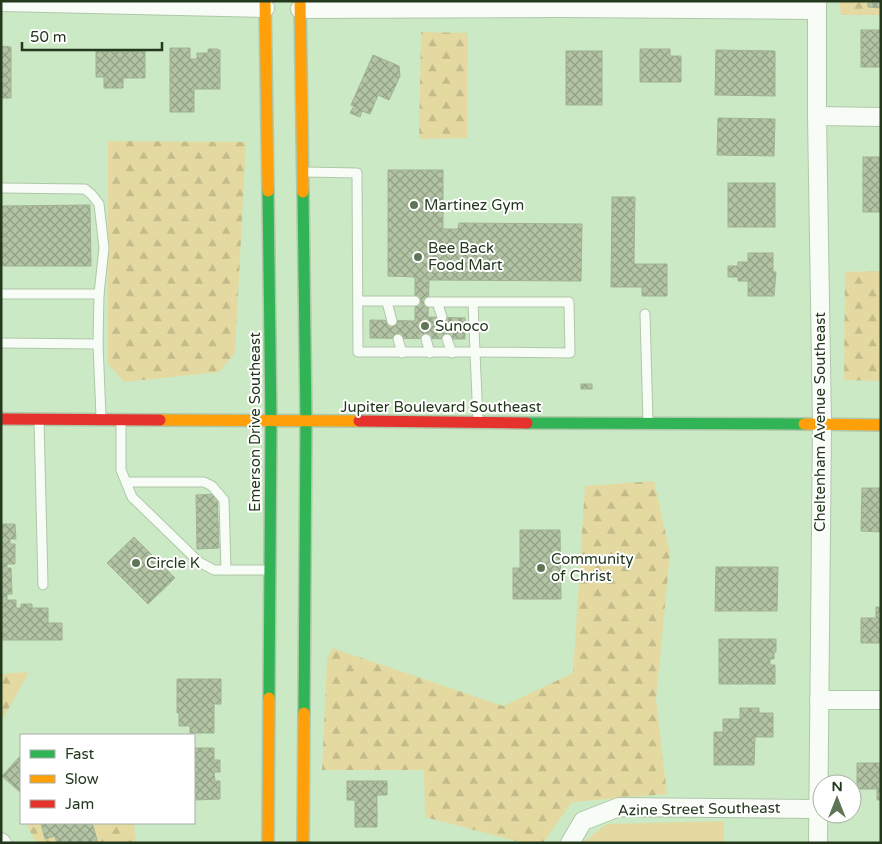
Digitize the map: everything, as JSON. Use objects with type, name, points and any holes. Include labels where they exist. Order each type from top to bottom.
[{"type":"street","points":[[1,2],[265,5]]},
{"type":"street","points":[[303,843],[306,421],[300,5],[560,4],[817,6]]},
{"type":"street","name":"Emerson Drive Southeast","points":[[265,5],[271,421],[268,843]]},
{"type":"street","name":"Cheltenham Avenue Southeast","points":[[817,6],[822,425],[818,774]]},
{"type":"street","points":[[817,116],[881,116]]},
{"type":"street","name":"Jupiter Boulevard Southeast","points":[[1,419],[881,425]]},
{"type":"street","points":[[819,700],[881,700]]},
{"type":"street","name":"Azine Street Southeast","points":[[570,843],[583,821],[619,807],[812,809]]},
{"type":"street","name":"Cheltenham Avenue Southeast","points":[[818,824],[818,843]]},
{"type":"lane","points":[[302,172],[356,173],[358,352],[570,353],[569,302],[433,302],[442,318]]},
{"type":"lane","points":[[1,188],[85,189],[99,204],[104,248],[99,294],[98,344],[101,420]]},
{"type":"lane","points":[[1,294],[99,294]]},
{"type":"lane","points":[[358,301],[415,301]]},
{"type":"lane","points":[[387,302],[392,320]]},
{"type":"lane","points":[[473,302],[478,422]]},
{"type":"lane","points":[[645,314],[648,424]]},
{"type":"lane","points":[[398,338],[402,352]]},
{"type":"lane","points":[[426,338],[430,353]]},
{"type":"lane","points":[[447,339],[452,353]]},
{"type":"lane","points":[[1,344],[98,344]]},
{"type":"lane","points":[[39,420],[43,585]]},
{"type":"lane","points":[[121,420],[121,470],[132,497],[199,562],[214,570],[270,570]]},
{"type":"lane","points":[[126,482],[204,482],[212,486],[224,500],[226,570]]},
{"type":"green space","points":[[839,1],[881,1],[881,15],[841,15]]},
{"type":"green space","points":[[421,32],[468,33],[467,138],[419,139]]},
{"type":"green space","points":[[108,141],[246,142],[235,353],[219,372],[124,382],[108,364]]},
{"type":"green space","points":[[881,271],[881,381],[844,380],[845,272]]},
{"type":"green space","points":[[654,481],[670,553],[656,700],[667,794],[572,802],[543,843],[523,843],[425,817],[424,770],[322,770],[327,660],[332,648],[503,706],[573,673],[585,486]]},
{"type":"green space","points":[[29,672],[1,722],[1,674]]},
{"type":"green space","points":[[724,821],[724,843],[582,843],[607,824]]},
{"type":"green space","points":[[26,824],[134,824],[136,843],[36,843]]},
{"type":"building","points":[[868,1],[881,1],[881,8],[868,7]]},
{"type":"building","points":[[861,30],[881,30],[881,67],[861,67]]},
{"type":"building","points":[[1,46],[11,47],[11,98],[1,98]]},
{"type":"building","points":[[170,48],[190,48],[190,59],[197,59],[197,53],[208,53],[208,49],[220,50],[220,89],[194,89],[194,112],[170,112]]},
{"type":"building","points":[[640,49],[670,49],[670,56],[681,56],[681,82],[640,82]]},
{"type":"building","points":[[716,50],[775,51],[775,96],[715,95]]},
{"type":"building","points":[[96,51],[145,51],[145,78],[123,78],[123,88],[104,88],[104,77],[96,77]]},
{"type":"building","points":[[566,51],[602,51],[602,105],[566,105]]},
{"type":"building","points":[[373,55],[399,66],[400,76],[389,100],[378,95],[370,114],[362,111],[360,117],[350,113],[354,106],[351,105]]},
{"type":"building","points":[[718,118],[775,119],[774,156],[717,155]]},
{"type":"building","points":[[863,157],[881,157],[881,212],[863,212]]},
{"type":"building","points":[[388,170],[443,170],[443,229],[458,229],[459,223],[582,224],[581,281],[429,280],[428,317],[465,318],[465,339],[370,338],[370,320],[415,321],[415,277],[388,276]]},
{"type":"building","points":[[728,183],[775,183],[775,227],[728,227]]},
{"type":"building","points":[[612,197],[635,197],[634,264],[667,264],[667,296],[642,296],[642,287],[611,287]]},
{"type":"building","points":[[90,205],[91,266],[1,266],[1,206]]},
{"type":"building","points":[[748,253],[773,253],[773,272],[776,272],[774,296],[748,296],[748,281],[738,281],[738,277],[728,277],[728,266],[738,266],[738,262],[748,262]]},
{"type":"building","points":[[581,384],[592,384],[592,389],[581,389]]},
{"type":"building","points":[[862,488],[881,488],[881,532],[861,531]]},
{"type":"building","points":[[217,494],[219,548],[197,549],[196,495]]},
{"type":"building","points":[[1,524],[15,524],[16,539],[10,539],[10,544],[15,544],[15,564],[7,564],[7,568],[11,568],[12,594],[7,594],[7,600],[16,600],[16,608],[21,608],[21,604],[32,604],[32,608],[48,608],[48,623],[62,623],[62,640],[1,640]]},
{"type":"building","points":[[520,530],[560,530],[561,599],[513,599],[513,568],[520,568]]},
{"type":"building","points":[[134,537],[175,578],[148,604],[107,563]]},
{"type":"building","points":[[716,567],[778,567],[777,611],[715,611]]},
{"type":"building","points":[[876,607],[881,607],[881,643],[861,643],[861,618],[876,618]]},
{"type":"building","points":[[719,639],[776,639],[774,659],[770,659],[770,665],[775,665],[775,684],[719,684]]},
{"type":"building","points":[[177,679],[221,679],[221,704],[214,704],[214,733],[190,733],[190,726],[179,726]]},
{"type":"building","points":[[740,708],[759,708],[759,713],[773,713],[773,737],[755,737],[754,765],[714,765],[714,732],[723,732],[723,719],[740,719]]},
{"type":"building","points":[[195,748],[214,748],[214,760],[220,760],[220,772],[214,772],[215,781],[220,781],[220,799],[195,800]]},
{"type":"building","points":[[20,756],[20,792],[2,776]]},
{"type":"building","points":[[857,763],[881,763],[881,800],[877,800],[877,789],[862,789],[862,774],[857,774]]},
{"type":"building","points":[[347,781],[387,781],[387,795],[377,795],[377,827],[355,827],[355,800],[347,800]]},
{"type":"building","points":[[41,824],[92,824],[98,843],[57,843],[55,836],[45,839]]},
{"type":"traffic: fast","points":[[268,191],[271,421],[269,698]]},
{"type":"traffic: fast","points":[[303,192],[306,421],[304,713]]},
{"type":"traffic: fast","points":[[527,423],[804,424]]},
{"type":"traffic: slow","points":[[265,1],[268,191]]},
{"type":"traffic: slow","points":[[300,1],[303,192]]},
{"type":"traffic: slow","points":[[160,420],[359,421]]},
{"type":"traffic: slow","points":[[804,424],[881,425]]},
{"type":"traffic: slow","points":[[268,843],[269,698]]},
{"type":"traffic: slow","points":[[303,843],[304,713]]},
{"type":"traffic: jam","points":[[1,419],[160,420]]},
{"type":"traffic: jam","points":[[359,421],[527,423]]},
{"type":"place","name":"Martinez Gym","points":[[414,205]]},
{"type":"place","name":"Bee Back Food Mart","points":[[418,257]]},
{"type":"place","name":"Sunoco","points":[[425,326]]},
{"type":"place","name":"Circle K","points":[[136,563]]},
{"type":"place","name":"Community of Christ","points":[[541,568]]}]
